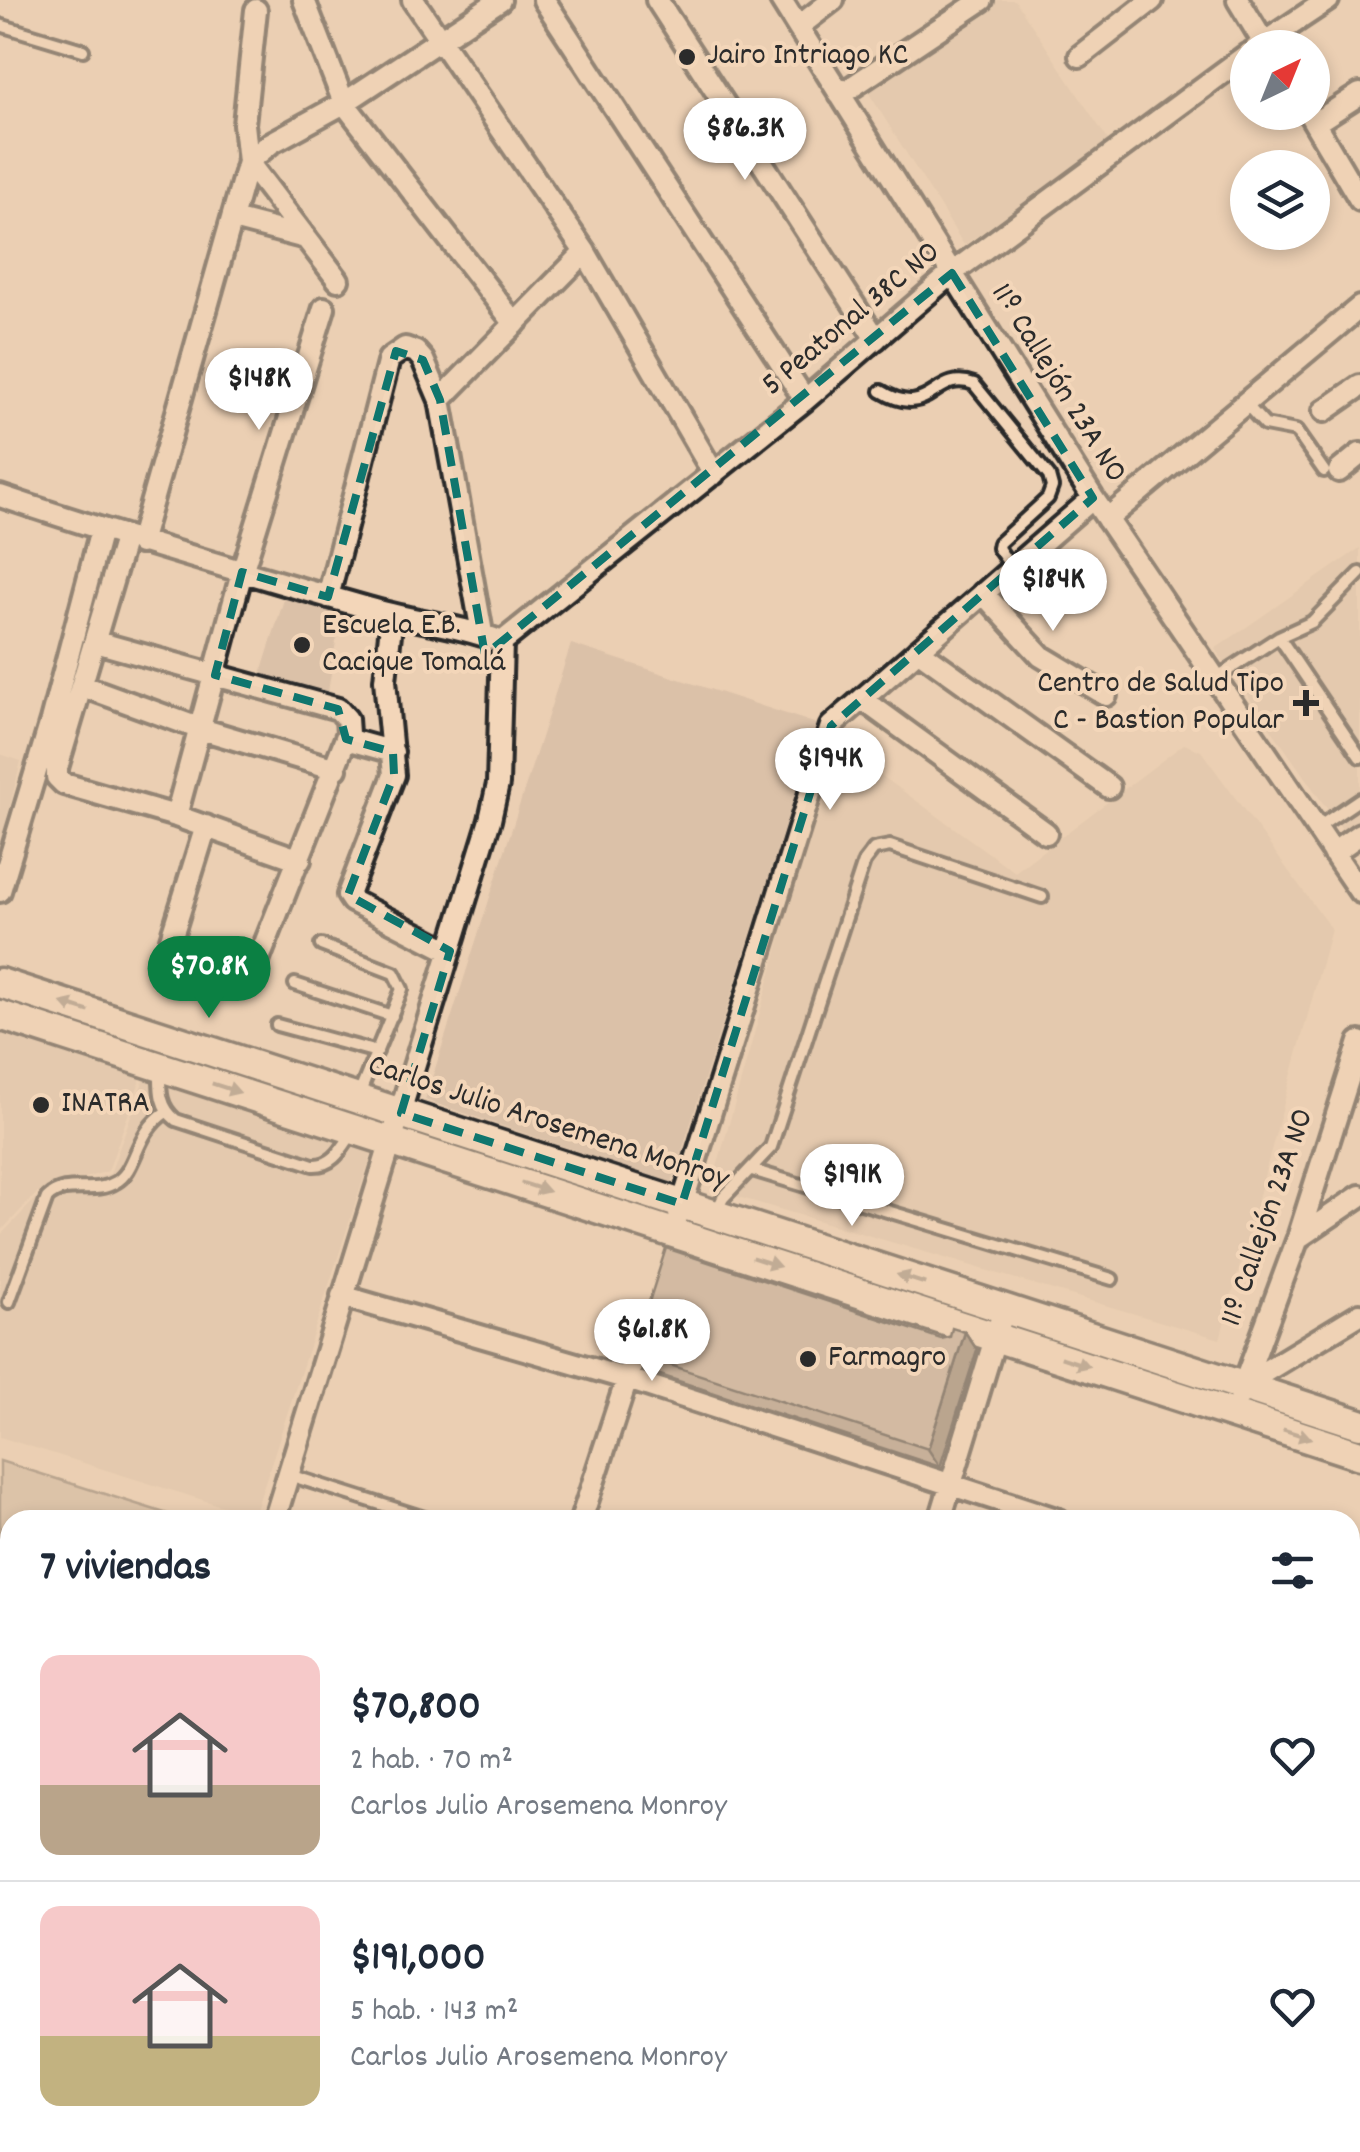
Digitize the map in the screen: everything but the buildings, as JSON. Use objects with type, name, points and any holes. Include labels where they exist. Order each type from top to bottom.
[{"type":"main road","name":"Carlos Julio Arosemena Monroy","points":[[0,983],[1360,1424]]},
{"type":"main road","name":"Carlos Julio Arosemena Monroy","points":[[0,1015],[392,1141],[670,1243],[996,1337],[1360,1455]]},
{"type":"street","points":[[304,0],[344,103],[515,324]]},
{"type":"street","points":[[413,0],[585,252],[714,474]]},
{"type":"street","points":[[248,162],[271,142],[344,103],[500,0]]},
{"type":"street","points":[[544,0],[805,400]]},
{"type":"street","points":[[656,0],[876,339]]},
{"type":"street","name":"11º Callejón 23A NO","points":[[781,0],[1106,519],[1360,892]]},
{"type":"street","points":[[798,28],[832,0]]},
{"type":"street","points":[[840,95],[982,0]]},
{"type":"street","points":[[1080,56],[1152,0]]},
{"type":"street","points":[[1238,0],[1250,30]]},
{"type":"street","name":"5 Peatonal 38C NO","points":[[1284,30],[1328,0]]},
{"type":"street","points":[[256,10],[244,124],[248,162],[57,777],[64,784],[176,816],[300,860]]},
{"type":"street","name":"5 Peatonal 38C NO","points":[[502,642],[805,400],[952,274],[1230,69]]},
{"type":"street","points":[[1330,109],[1360,94]]},
{"type":"street","points":[[1318,130],[1360,200]]},
{"type":"street","points":[[248,162],[338,280]]},
{"type":"street","points":[[233,218],[306,238]]},
{"type":"street","points":[[440,400],[585,252]]},
{"type":"street","points":[[1106,519],[1360,307]]},
{"type":"street","points":[[176,816],[242,572],[324,308]]},
{"type":"street","points":[[328,596],[389,358],[404,348],[424,360],[440,400],[482,634]]},
{"type":"street","points":[[1324,412],[1360,386]]},
{"type":"street","points":[[1331,471],[1360,454]]},
{"type":"street","points":[[0,496],[242,572],[502,642],[498,784],[278,1510]]},
{"type":"street","points":[[670,1243],[830,728],[1093,498]]},
{"type":"street","points":[[0,891],[51,721],[101,530]]},
{"type":"street","points":[[983,593],[1041,656],[1106,695]]},
{"type":"street","points":[[392,615],[385,680],[394,775],[348,894],[352,901],[450,951]]},
{"type":"street","points":[[96,642],[338,710],[347,719],[346,739],[336,770],[255,969]]},
{"type":"street","points":[[918,650],[1109,787]]},
{"type":"street","points":[[83,686],[200,729],[336,770]]},
{"type":"street","points":[[862,699],[1046,833]]},
{"type":"street","points":[[346,739],[393,752]]},
{"type":"street","points":[[171,939],[206,826]]},
{"type":"street","points":[[1333,853],[1360,834]]},
{"type":"street","name":"11º Callejón 23A NO","points":[[1234,1414],[1354,1077],[1360,1042]]},
{"type":"street","points":[[1298,1238],[1360,1196]]},
{"type":"street","points":[[342,1296],[628,1379],[1028,1510]]},
{"type":"street","points":[[583,1510],[650,1307]]},
{"type":"street","points":[[943,1510],[1004,1309]]},
{"type":"street","points":[[1243,1384],[1360,1314]]},
{"type":"lane","points":[[0,25],[83,50]]},
{"type":"lane","points":[[881,391],[909,404],[948,384],[962,380],[974,384],[1048,476],[1052,487],[1048,498],[998,548],[1012,568]]},
{"type":"lane","points":[[1245,403],[1265,425],[1296,430],[1331,471]]},
{"type":"lane","points":[[1216,678],[1279,637],[1312,622],[1360,573]]},
{"type":"lane","points":[[1279,637],[1360,757]]},
{"type":"lane","points":[[1317,828],[1360,799]]},
{"type":"lane","points":[[714,1215],[723,1198],[770,1147],[864,862],[874,849],[890,846],[1042,896]]},
{"type":"lane","points":[[321,945],[394,973],[402,989],[358,1099]]},
{"type":"lane","points":[[296,984],[392,1016]]},
{"type":"lane","points":[[276,1024],[377,1052]]},
{"type":"lane","points":[[160,1066],[162,1102],[176,1120],[324,1165],[333,1160],[355,1130]]},
{"type":"lane","points":[[8,1302],[48,1198],[66,1187],[110,1186],[120,1180],[144,1131],[166,1112]]},
{"type":"lane","points":[[752,1170],[1112,1279]]},
{"type":"lane","points":[[289,1475],[399,1510]]},
{"type":"highlighted area","points":[[952,273],[1093,498],[831,726],[682,1204],[401,1113],[450,951],[348,895],[394,775],[393,752],[346,739],[338,709],[215,675],[242,572],[328,597],[396,351],[423,360],[440,400],[485,655]]},
{"type":"shaded area","points":[[990,0],[1015,0],[1110,143],[964,245],[865,87]]},
{"type":"shaded area","name":"Centro de Salud Tipo C - Bastion Popular","points":[[1360,548],[1360,822],[1344,833],[1215,649]]},
{"type":"shaded area","name":"Escuela E.B. Cacique Tomalá","points":[[285,596],[341,610],[327,698],[259,680]]},
{"type":"shaded area","points":[[571,644],[817,724],[672,1183],[425,1100]]},
{"type":"shaded area","points":[[835,742],[1015,872],[1184,744],[1201,751],[1331,929],[1220,1339],[711,1189]]},
{"type":"shaded area","points":[[0,754],[21,761],[0,847]]},
{"type":"shaded area","name":"INATRA","points":[[0,1034],[141,1078],[108,1171],[38,1192],[0,1232]]},
{"type":"shaded area","points":[[144,1079],[372,1152],[256,1510],[235,1510],[0,1437],[0,1236],[40,1194],[110,1174]]},
{"type":"shaded area","points":[[0,1461],[155,1510],[0,1510]]},
{"type":"place","name":"Jairo Intriago KC","points":[[687,57]]},
{"type":"place","name":"Escuela E.B. Cacique Tomalá","points":[[302,645]]},
{"type":"place","name":"Centro de Salud Tipo C - Bastion Popular","points":[[1306,703]]},
{"type":"place","name":"INATRA","points":[[41,1105]]},
{"type":"place","name":"Farmagro","points":[[808,1359]]}]
